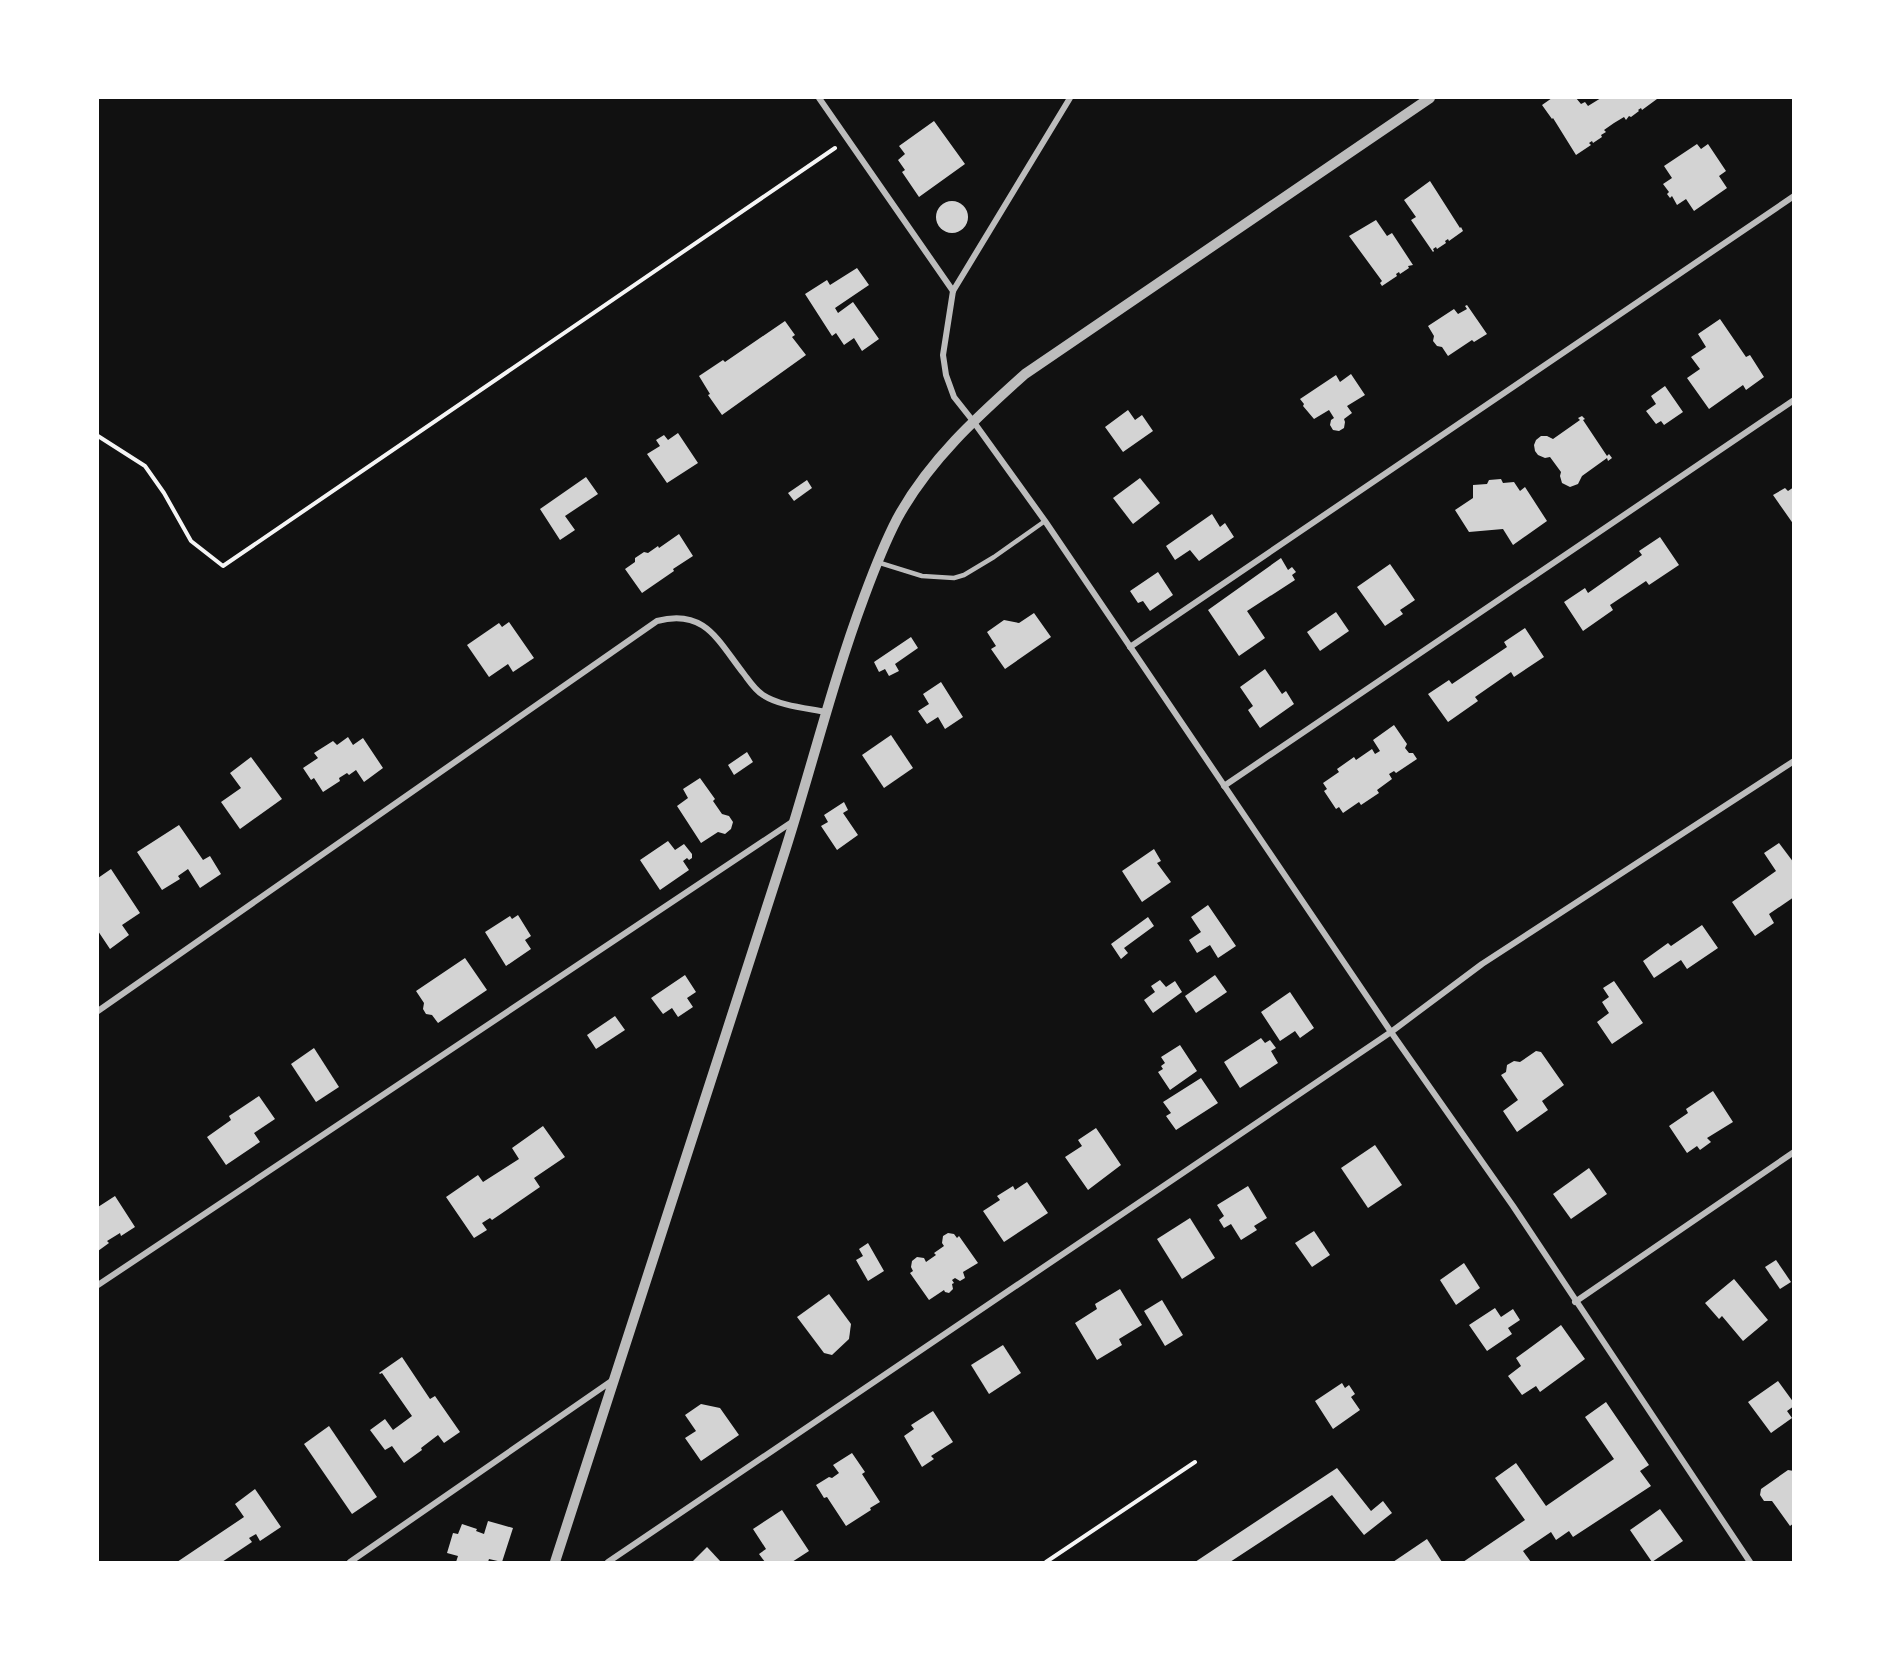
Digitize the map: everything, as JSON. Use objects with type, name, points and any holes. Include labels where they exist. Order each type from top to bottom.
[{"type":"street","points":[[819,98],[953,291]]},
{"type":"street","points":[[1070,98],[953,291],[943,355],[946,375],[954,397],[1045,521],[1391,1032],[1513,1206],[1750,1563]]},
{"type":"street","points":[[555,1563],[795,820],[854,625],[877,562],[898,518],[924,476],[947,447],[1026,374],[1430,98]]},
{"type":"street","points":[[1130,646],[1794,196]]},
{"type":"street","points":[[1224,786],[1794,400]]},
{"type":"street","points":[[98,1011],[657,621],[682,617],[696,621],[713,634],[762,694],[778,702],[826,712]]},
{"type":"street","points":[[608,1563],[1391,1032],[1482,964],[1794,761]]},
{"type":"street","points":[[98,1285],[795,820]]},
{"type":"street","points":[[1575,1302],[1794,1152]]},
{"type":"street","points":[[350,1563],[616,1378]]},
{"type":"lane","points":[[877,562],[922,576],[954,578],[964,575],[1045,521]]},
{"type":"path","points":[[98,436],[145,466],[164,493],[191,541],[222,566],[849,139]]},
{"type":"path","points":[[1046,1563],[1194,1462]]},
{"type":"building","points":[[1552,98],[1576,98],[1581,104],[1585,102],[1588,106],[1601,98],[1657,99],[1626,120],[1624,117],[1614,123],[1604,130],[1606,132],[1601,135],[1602,137],[1589,143],[1591,145],[1576,155],[1542,105]]},
{"type":"building","points":[[934,121],[965,164],[919,197],[902,172],[905,170],[898,160],[905,154],[899,146]]},
{"type":"building","points":[[1697,144],[1701,149],[1708,144],[1726,171],[1719,176],[1727,188],[1694,211],[1686,199],[1677,205],[1672,196],[1670,198],[1667,194],[1669,192],[1663,184],[1672,178],[1664,166]]},
{"type":"building","points":[[1430,181],[1463,231],[1449,241],[1448,239],[1445,241],[1446,243],[1437,249],[1436,247],[1433,249],[1433,252],[1411,220],[1416,217],[1404,200]]},
{"type":"building","points":[[952,201],[964,205],[968,217],[964,229],[952,233],[940,229],[936,217],[940,205]]},
{"type":"building","points":[[1376,220],[1387,236],[1392,233],[1413,265],[1408,266],[1409,268],[1400,274],[1399,272],[1396,274],[1397,276],[1382,286],[1380,283],[1382,281],[1349,236]]},
{"type":"building","points":[[857,268],[869,285],[835,308],[838,313],[853,302],[879,339],[862,351],[854,338],[844,345],[836,333],[832,336],[805,294],[827,280],[830,285]]},
{"type":"building","points":[[1467,305],[1487,334],[1474,342],[1472,340],[1448,356],[1442,347],[1437,346],[1433,341],[1434,336],[1428,326],[1454,309],[1458,314],[1467,309],[1465,306]]},
{"type":"building","points":[[1720,319],[1746,357],[1750,355],[1764,377],[1746,390],[1743,385],[1709,409],[1687,378],[1700,369],[1691,357],[1706,347],[1698,334]]},
{"type":"building","points":[[785,321],[795,335],[792,337],[806,355],[722,415],[708,395],[710,394],[699,376],[723,360],[725,362]]},
{"type":"building","points":[[1351,374],[1365,395],[1347,406],[1352,413],[1344,419],[1344,428],[1339,431],[1333,430],[1330,425],[1334,418],[1329,410],[1314,419],[1300,399],[1336,375],[1340,382]]},
{"type":"building","points":[[1665,386],[1683,412],[1664,425],[1661,421],[1656,424],[1646,411],[1656,404],[1651,396]]},
{"type":"building","points":[[1128,410],[1135,420],[1142,415],[1153,431],[1123,452],[1105,427]]},
{"type":"building","points":[[1582,416],[1607,456],[1609,454],[1612,458],[1608,461],[1607,458],[1582,476],[1578,484],[1570,487],[1562,483],[1561,472],[1550,457],[1545,458],[1538,455],[1534,445],[1541,436],[1553,439],[1580,420],[1578,418]]},
{"type":"building","points":[[678,433],[698,463],[667,483],[647,454],[660,446],[656,440],[664,435],[668,440]]},
{"type":"building","points":[[586,477],[598,494],[565,516],[575,530],[560,540],[540,509]]},
{"type":"building","points":[[1140,478],[1160,503],[1133,524],[1113,498]]},
{"type":"building","points":[[1501,479],[1503,483],[1514,482],[1520,491],[1525,487],[1547,521],[1513,545],[1503,529],[1469,532],[1455,510],[1473,498],[1473,485],[1487,484],[1489,480]]},
{"type":"building","points":[[807,480],[812,488],[794,501],[788,493]]},
{"type":"building","points":[[1794,487],[1794,525],[1773,495],[1785,488],[1788,491]]},
{"type":"building","points":[[1212,514],[1220,527],[1225,523],[1234,537],[1199,561],[1190,550],[1175,560],[1166,546]]},
{"type":"building","points":[[679,534],[693,556],[642,593],[625,569],[644,552],[648,553],[658,546],[659,548]]},
{"type":"building","points":[[1660,537],[1679,565],[1649,585],[1646,581],[1610,605],[1613,610],[1583,631],[1564,602],[1585,588],[1588,593],[1642,555],[1639,551]]},
{"type":"building","points":[[1281,558],[1288,570],[1292,567],[1296,572],[1292,575],[1295,580],[1247,611],[1265,638],[1239,656],[1208,610]]},
{"type":"building","points":[[1390,564],[1415,600],[1400,610],[1403,614],[1385,626],[1357,587]]},
{"type":"building","points":[[1158,572],[1173,595],[1150,611],[1143,601],[1138,603],[1130,591]]},
{"type":"building","points":[[1336,612],[1349,631],[1320,651],[1307,632]]},
{"type":"building","points":[[1034,613],[1051,637],[1005,669],[991,649],[996,646],[987,632],[1004,620],[1019,623]]},
{"type":"building","points":[[509,622],[534,658],[513,672],[508,664],[489,677],[467,645],[499,623],[502,627]]},
{"type":"building","points":[[1525,628],[1544,657],[1514,677],[1511,672],[1475,697],[1478,701],[1448,722],[1428,694],[1449,680],[1452,684],[1507,647],[1504,642]]},
{"type":"building","points":[[911,637],[918,648],[895,664],[899,671],[889,676],[885,669],[879,672],[874,662]]},
{"type":"building","points":[[1265,669],[1282,694],[1286,691],[1294,704],[1260,728],[1248,710],[1253,706],[1240,687]]},
{"type":"building","points":[[941,682],[963,717],[945,729],[938,717],[927,724],[918,711],[929,704],[923,694]]},
{"type":"building","points":[[1394,725],[1407,744],[1405,748],[1417,759],[1396,773],[1394,771],[1389,774],[1392,779],[1377,790],[1379,793],[1361,805],[1359,802],[1343,813],[1339,807],[1336,809],[1324,791],[1327,789],[1323,783],[1339,772],[1337,769],[1354,757],[1356,760],[1372,749],[1375,754],[1380,751],[1373,740]]},
{"type":"building","points":[[891,735],[913,768],[884,788],[862,755]]},
{"type":"building","points":[[348,737],[353,745],[363,738],[383,768],[364,782],[356,770],[349,775],[347,773],[339,778],[340,781],[323,792],[314,778],[311,780],[303,768],[318,758],[314,753],[333,741],[337,745]]},
{"type":"building","points":[[747,752],[753,762],[734,775],[728,765]]},
{"type":"building","points":[[251,757],[282,799],[240,829],[221,802],[241,788],[230,773]]},
{"type":"building","points":[[700,778],[715,799],[713,801],[722,814],[729,816],[733,822],[731,829],[725,834],[718,832],[701,843],[677,806],[688,798],[683,789]]},
{"type":"building","points":[[844,802],[848,810],[843,813],[858,835],[837,850],[821,826],[828,822],[824,815]]},
{"type":"building","points":[[179,825],[203,860],[210,856],[221,874],[200,888],[188,869],[178,876],[180,879],[162,890],[137,852]]},
{"type":"building","points":[[668,841],[675,850],[684,844],[692,854],[692,858],[683,861],[689,870],[660,890],[640,860]]},
{"type":"building","points":[[1779,843],[1794,863],[1794,897],[1769,914],[1774,923],[1755,936],[1732,902],[1776,871],[1764,853]]},
{"type":"building","points":[[1154,849],[1161,861],[1157,863],[1171,882],[1142,902],[1122,871]]},
{"type":"building","points":[[111,869],[140,913],[122,925],[129,935],[110,949],[98,931],[98,878]]},
{"type":"building","points":[[1208,905],[1236,946],[1218,958],[1210,945],[1197,953],[1189,940],[1201,932],[1191,917]]},
{"type":"building","points":[[518,915],[531,936],[525,940],[531,949],[506,966],[485,932],[510,916],[512,919]]},
{"type":"building","points":[[1148,917],[1154,926],[1124,948],[1128,953],[1121,959],[1111,944]]},
{"type":"building","points":[[1702,925],[1718,948],[1687,969],[1681,960],[1654,978],[1643,961],[1668,943],[1671,946]]},
{"type":"building","points":[[465,958],[487,990],[438,1023],[432,1015],[426,1014],[423,1009],[424,1003],[416,991]]},
{"type":"building","points":[[685,975],[696,992],[687,998],[693,1007],[678,1017],[672,1008],[663,1014],[651,998]]},
{"type":"building","points":[[1215,975],[1227,992],[1196,1013],[1185,996]]},
{"type":"building","points":[[1160,980],[1166,987],[1175,981],[1182,992],[1153,1013],[1144,1000],[1155,992],[1151,986]]},
{"type":"building","points":[[1614,981],[1643,1023],[1612,1044],[1597,1022],[1609,1013],[1602,1002],[1609,997],[1603,988]]},
{"type":"building","points":[[1290,992],[1314,1028],[1300,1038],[1295,1031],[1280,1041],[1261,1012]]},
{"type":"building","points":[[615,1016],[625,1030],[596,1049],[587,1035]]},
{"type":"building","points":[[1261,1038],[1265,1043],[1270,1040],[1276,1048],[1271,1051],[1278,1063],[1240,1088],[1224,1062]]},
{"type":"building","points":[[1180,1045],[1197,1071],[1170,1090],[1158,1072],[1163,1069],[1161,1066],[1165,1063],[1161,1057]]},
{"type":"building","points":[[314,1048],[339,1087],[316,1102],[291,1064]]},
{"type":"building","points":[[1536,1051],[1541,1052],[1564,1085],[1542,1101],[1548,1110],[1517,1132],[1503,1111],[1518,1100],[1501,1075],[1506,1072],[1507,1065],[1514,1061],[1520,1062]]},
{"type":"building","points":[[1201,1078],[1218,1103],[1176,1130],[1166,1116],[1171,1113],[1163,1102]]},
{"type":"building","points":[[1713,1091],[1733,1122],[1707,1138],[1711,1142],[1700,1150],[1697,1146],[1687,1153],[1669,1126],[1688,1113],[1686,1109]]},
{"type":"building","points":[[259,1096],[275,1119],[254,1133],[260,1142],[226,1165],[207,1137],[231,1120],[229,1116]]},
{"type":"building","points":[[543,1126],[565,1157],[534,1178],[540,1187],[492,1220],[490,1218],[482,1223],[487,1230],[474,1238],[446,1197],[478,1175],[483,1182],[519,1159],[512,1148]]},
{"type":"building","points":[[1096,1128],[1121,1165],[1088,1190],[1065,1157],[1082,1146],[1078,1140]]},
{"type":"building","points":[[1375,1145],[1402,1185],[1368,1208],[1341,1168]]},
{"type":"building","points":[[1589,1168],[1607,1194],[1571,1219],[1553,1194]]},
{"type":"building","points":[[1027,1182],[1048,1213],[1004,1242],[983,1211],[1000,1200],[997,1196],[1013,1186],[1015,1190]]},
{"type":"building","points":[[1248,1186],[1267,1218],[1254,1226],[1257,1230],[1241,1240],[1231,1224],[1224,1228],[1219,1220],[1224,1216],[1217,1205]]},
{"type":"building","points":[[115,1196],[135,1227],[107,1241],[109,1243],[98,1251],[98,1207]]},
{"type":"building","points":[[1190,1218],[1215,1258],[1182,1279],[1157,1239]]},
{"type":"building","points":[[1314,1231],[1330,1255],[1312,1267],[1295,1243]]},
{"type":"building","points":[[948,1233],[954,1234],[957,1238],[959,1236],[978,1263],[963,1272],[965,1278],[960,1281],[955,1278],[952,1280],[953,1289],[949,1293],[944,1290],[929,1300],[910,1273],[913,1271],[912,1261],[917,1257],[924,1258],[926,1262],[936,1255],[934,1253],[944,1246],[943,1236]]},
{"type":"building","points":[[868,1243],[884,1271],[868,1281],[856,1260],[863,1256],[859,1249]]},
{"type":"building","points":[[1776,1260],[1791,1282],[1780,1289],[1765,1267]]},
{"type":"building","points":[[1464,1263],[1480,1288],[1456,1305],[1440,1280]]},
{"type":"building","points":[[1734,1279],[1768,1320],[1743,1341],[1722,1316],[1719,1319],[1705,1303]]},
{"type":"building","points":[[1120,1289],[1142,1325],[1119,1339],[1122,1345],[1097,1360],[1075,1323],[1097,1309],[1095,1304]]},
{"type":"building","points":[[829,1294],[851,1324],[849,1339],[832,1355],[824,1353],[797,1317]]},
{"type":"building","points":[[1162,1300],[1183,1335],[1165,1346],[1144,1311]]},
{"type":"building","points":[[1495,1308],[1501,1317],[1513,1309],[1520,1320],[1508,1328],[1512,1334],[1487,1351],[1469,1325]]},
{"type":"building","points":[[1561,1325],[1585,1359],[1540,1392],[1536,1386],[1522,1395],[1508,1376],[1521,1366],[1516,1358]]},
{"type":"building","points":[[1003,1345],[1021,1373],[989,1394],[971,1365]]},
{"type":"building","points":[[402,1357],[430,1399],[435,1396],[460,1432],[444,1443],[438,1435],[404,1463],[392,1446],[385,1450],[370,1430],[385,1419],[393,1430],[412,1416],[382,1373],[379,1373]]},
{"type":"building","points":[[1778,1381],[1794,1406],[1787,1411],[1792,1418],[1771,1433],[1748,1402]]},
{"type":"building","points":[[1342,1383],[1345,1388],[1349,1385],[1355,1394],[1351,1397],[1360,1410],[1333,1429],[1315,1401]]},
{"type":"building","points":[[1606,1402],[1649,1465],[1640,1471],[1651,1486],[1573,1537],[1569,1531],[1556,1540],[1551,1532],[1523,1551],[1531,1562],[1463,1562],[1525,1520],[1495,1478],[1516,1463],[1546,1506],[1614,1459],[1585,1417]]},
{"type":"building","points":[[701,1404],[720,1408],[739,1435],[701,1461],[685,1438],[696,1431],[685,1415]]},
{"type":"building","points":[[933,1411],[953,1442],[931,1456],[934,1459],[922,1467],[904,1436],[914,1429],[911,1425]]},
{"type":"building","points":[[329,1426],[377,1497],[352,1514],[304,1444]]},
{"type":"building","points":[[852,1453],[865,1472],[862,1474],[880,1502],[846,1526],[816,1485],[839,1473],[833,1465]]},
{"type":"building","points":[[1337,1468],[1371,1511],[1383,1501],[1392,1513],[1364,1535],[1332,1495],[1230,1562],[1195,1562]]},
{"type":"building","points":[[1788,1470],[1794,1471],[1794,1523],[1790,1526],[1772,1501],[1764,1501],[1760,1495],[1761,1489]]},
{"type":"building","points":[[255,1489],[281,1527],[260,1541],[256,1534],[249,1538],[252,1542],[222,1562],[177,1562],[244,1517],[235,1504]]},
{"type":"building","points":[[1660,1509],[1683,1541],[1652,1562],[1630,1530]]},
{"type":"building","points":[[782,1510],[809,1551],[792,1562],[765,1562],[759,1554],[766,1549],[753,1529]]},
{"type":"building","points":[[488,1521],[513,1528],[502,1562],[489,1559],[488,1562],[456,1562],[458,1556],[447,1553],[453,1533],[458,1534],[462,1524],[484,1534]]},
{"type":"building","points":[[1427,1539],[1442,1562],[1393,1562]]},
{"type":"building","points":[[707,1547],[721,1562],[693,1561]]}]
